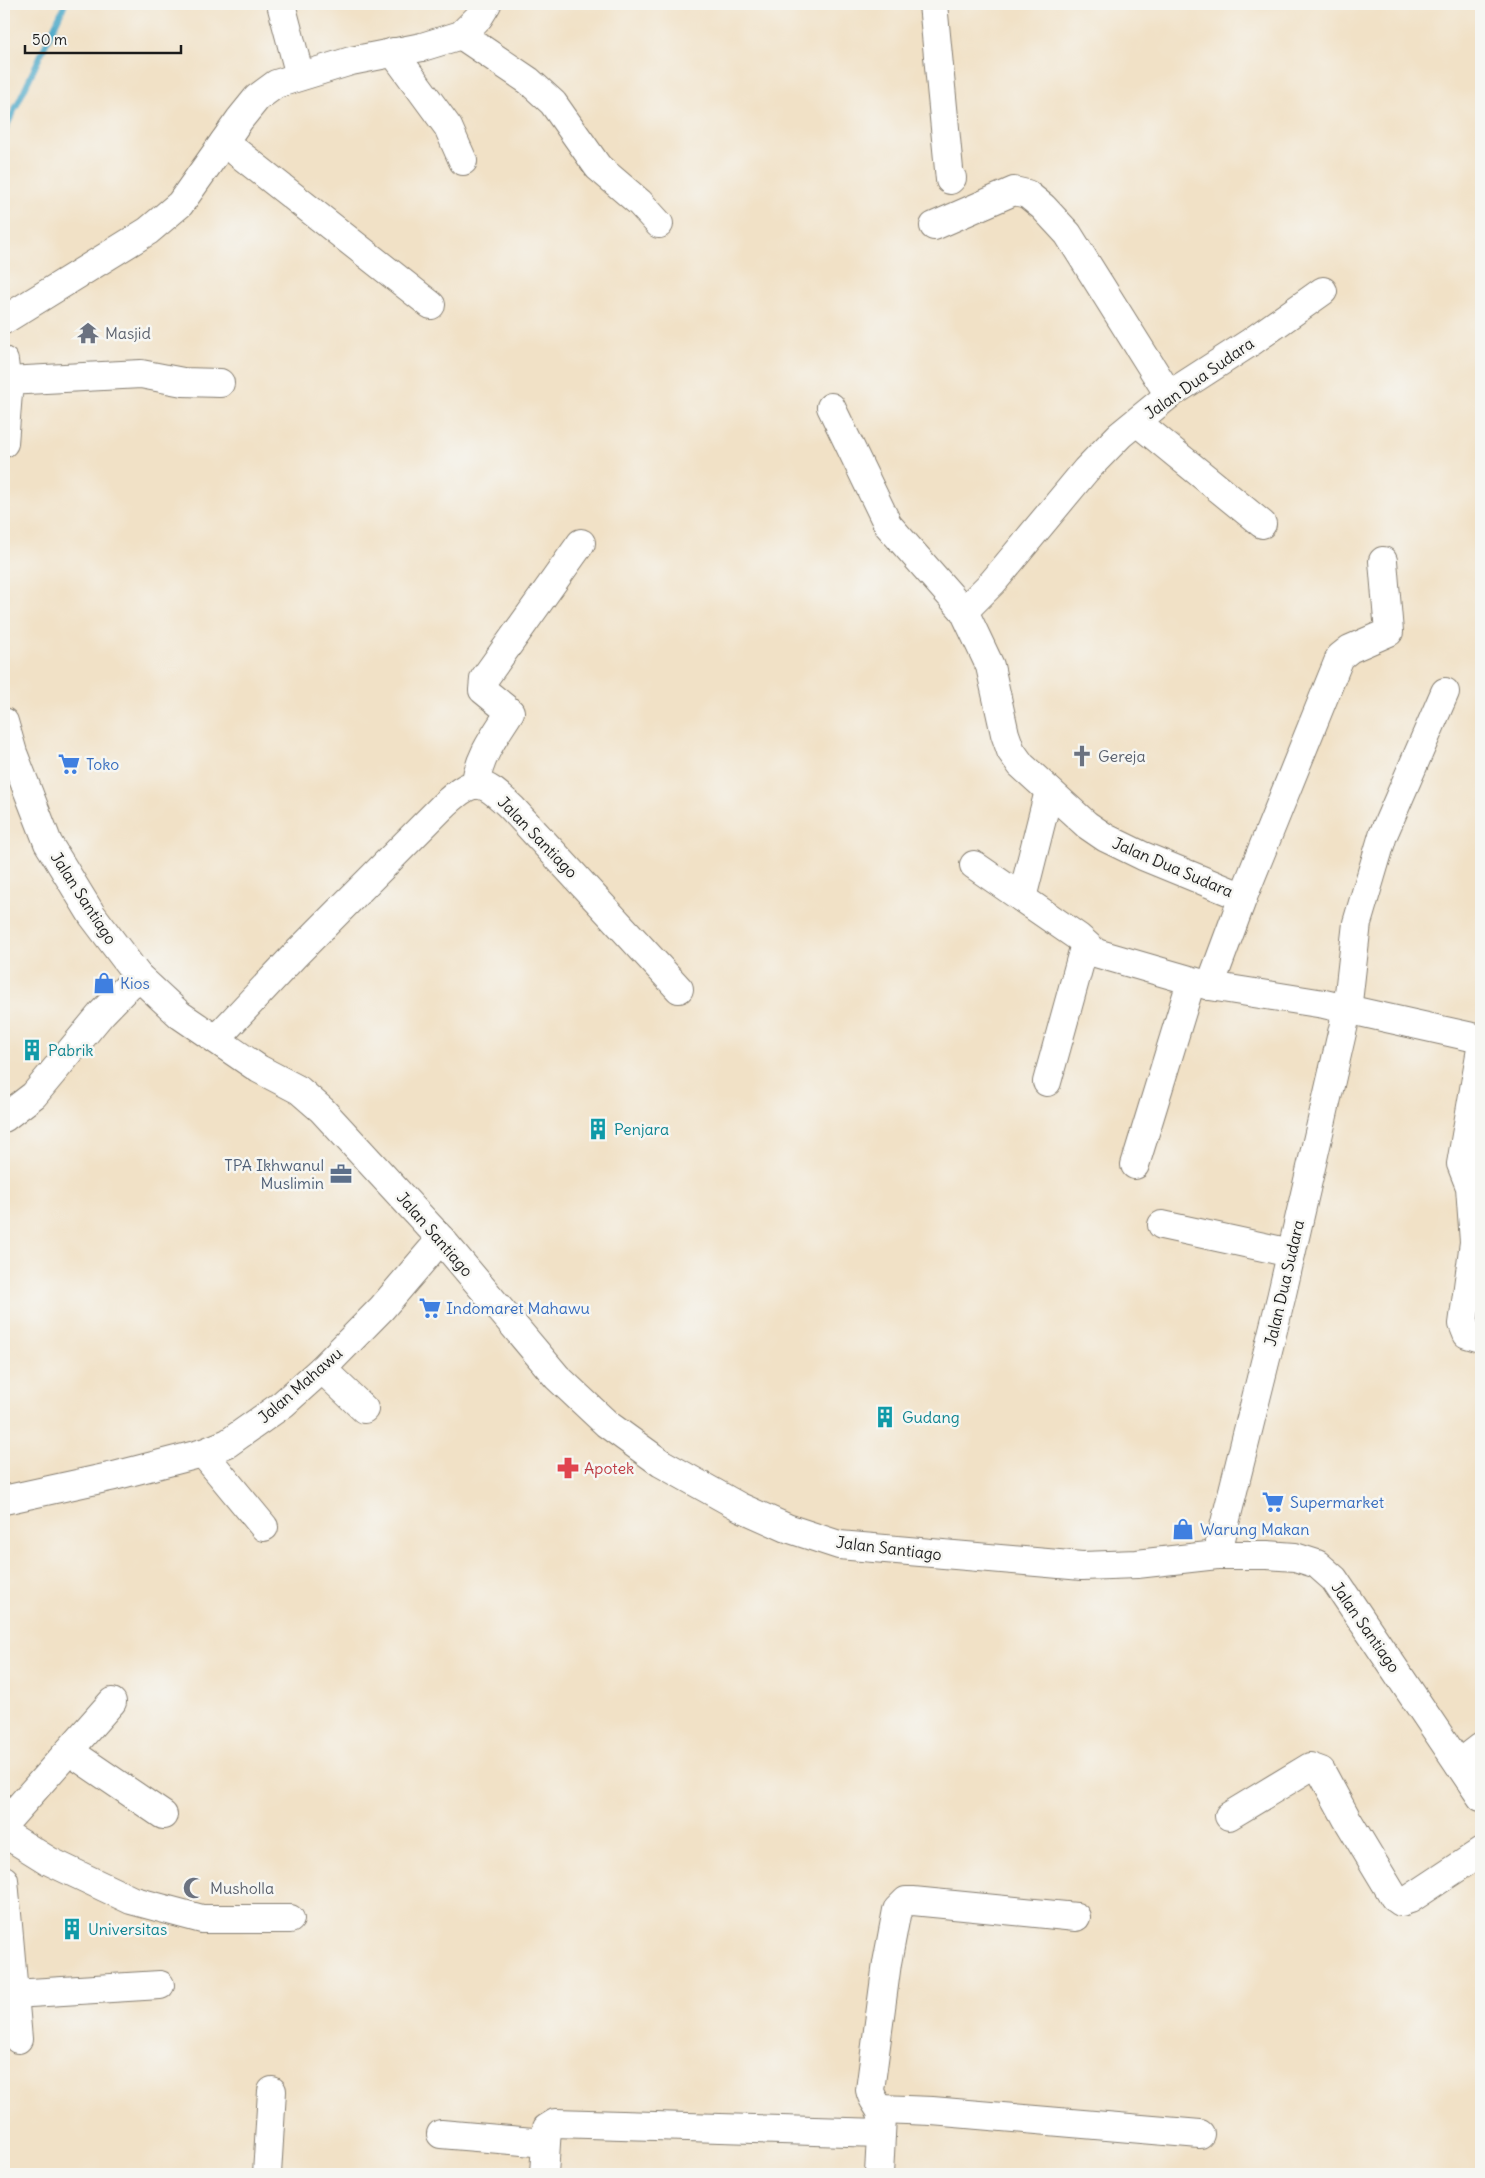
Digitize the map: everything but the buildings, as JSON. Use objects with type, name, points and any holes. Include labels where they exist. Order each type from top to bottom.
[{"type":"main road","points":[[281,4],[300,76]]},
{"type":"main road","points":[[4,320],[148,231],[180,204],[257,98],[276,84],[393,52],[422,47],[461,35],[479,17],[487,4]]},
{"type":"main road","points":[[933,4],[950,180],[952,178]]},
{"type":"main road","points":[[461,35],[529,81],[552,103],[598,167],[640,203],[659,224]]},
{"type":"main road","points":[[393,52],[448,127],[462,161]]},
{"type":"main road","points":[[224,142],[431,305]]},
{"type":"main road","points":[[934,226],[1014,192],[1027,194],[1043,207],[1068,234],[1169,395]]},
{"type":"main road","name":"Jalan Dua Sudara","points":[[964,611],[1017,555],[1086,470],[1120,435],[1169,395],[1251,342],[1323,291]]},
{"type":"main road","points":[[4,443],[8,393],[5,371],[141,374],[183,382],[220,383]]},
{"type":"main road","name":"Jalan Dua Sudara","points":[[831,407],[888,525],[964,611],[990,666],[1005,734],[1011,751],[1021,765],[1087,825],[1106,838],[1143,856],[1243,896],[1201,984],[1136,1165]]},
{"type":"main road","points":[[1137,422],[1262,524]]},
{"type":"main road","points":[[216,1039],[294,956],[457,792],[475,785],[478,768],[484,752],[510,712],[483,690],[484,679],[581,543]]},
{"type":"main road","points":[[1243,896],[1340,657],[1350,649],[1389,632],[1383,561]]},
{"type":"main road","name":"Jalan Dua Sudara","points":[[1217,1555],[1291,1253],[1347,1011],[1357,923],[1383,835],[1445,692]]},
{"type":"main road","name":"Jalan Santiago","points":[[4,722],[13,753],[48,843],[92,916],[138,976],[180,1016],[259,1069],[298,1090],[322,1110],[441,1239],[557,1377],[606,1424],[661,1463],[740,1507],[787,1528],[839,1545],[1082,1566],[1137,1564],[1217,1555],[1295,1557],[1316,1564],[1334,1579],[1481,1796]]},
{"type":"main road","name":"Jalan Santiago","points":[[475,785],[491,788],[512,808],[679,988]]},
{"type":"main road","points":[[1022,898],[1050,791]]},
{"type":"main road","points":[[974,865],[1078,937],[1096,954],[1201,984],[1324,1004],[1347,1011],[1481,1040]]},
{"type":"main road","points":[[1047,1082],[1085,944]]},
{"type":"main road","points":[[4,1118],[34,1095],[102,1013],[138,976]]},
{"type":"main road","points":[[1481,1049],[1472,1091],[1461,1164],[1470,1187],[1474,1242],[1463,1324],[1467,1334],[1481,1338]]},
{"type":"main road","points":[[1162,1225],[1291,1253]]},
{"type":"main road","name":"Jalan Mahawu","points":[[4,1500],[114,1476],[203,1453],[228,1443],[260,1421],[322,1369],[382,1308],[441,1239]]},
{"type":"main road","points":[[322,1369],[364,1409]]},
{"type":"main road","points":[[203,1453],[264,1527]]},
{"type":"main road","points":[[4,1824],[112,1702]]},
{"type":"main road","points":[[1459,1764],[1481,1747]]},
{"type":"main road","points":[[68,1751],[162,1815]]},
{"type":"main road","points":[[1229,1816],[1310,1768],[1321,1771],[1394,1897],[1401,1902],[1410,1899],[1481,1852]]},
{"type":"main road","points":[[4,1833],[49,1861],[131,1900],[202,1919],[290,1920]]},
{"type":"main road","points":[[4,1880],[18,2039]]},
{"type":"main road","points":[[879,2174],[881,2121],[870,2090],[887,1963],[897,1910],[900,1905],[913,1901],[960,1904],[1076,1917]]},
{"type":"main road","points":[[14,1994],[160,1985]]},
{"type":"main road","points":[[266,2174],[272,2090]]},
{"type":"main road","points":[[544,2174],[547,2128],[551,2124],[573,2121],[881,2121],[932,2110],[1200,2134]]},
{"type":"main road","points":[[441,2134],[545,2143]]},
{"type":"waterway","points":[[4,132],[65,4]]},
{"type":"place","name":"Masjid","points":[[88,333]]},
{"type":"place","name":"Gereja","points":[[1082,756]]},
{"type":"place","name":"Toko","points":[[69,764]]},
{"type":"place","name":"Kios","points":[[104,983]]},
{"type":"place","name":"Pabrik","points":[[32,1050]]},
{"type":"place","name":"Penjara","points":[[598,1129]]},
{"type":"place","name":"TPA Ikhwanul Muslimin","points":[[341,1174]]},
{"type":"place","name":"Indomaret Mahawu","points":[[430,1308]]},
{"type":"place","name":"Gudang","points":[[885,1417]]},
{"type":"place","name":"Apotek","points":[[568,1468]]},
{"type":"place","name":"Supermarket","points":[[1273,1502]]},
{"type":"place","name":"Warung Makan","points":[[1183,1529]]},
{"type":"place","name":"Musholla","points":[[194,1888]]},
{"type":"place","name":"Universitas","points":[[72,1929]]}]
